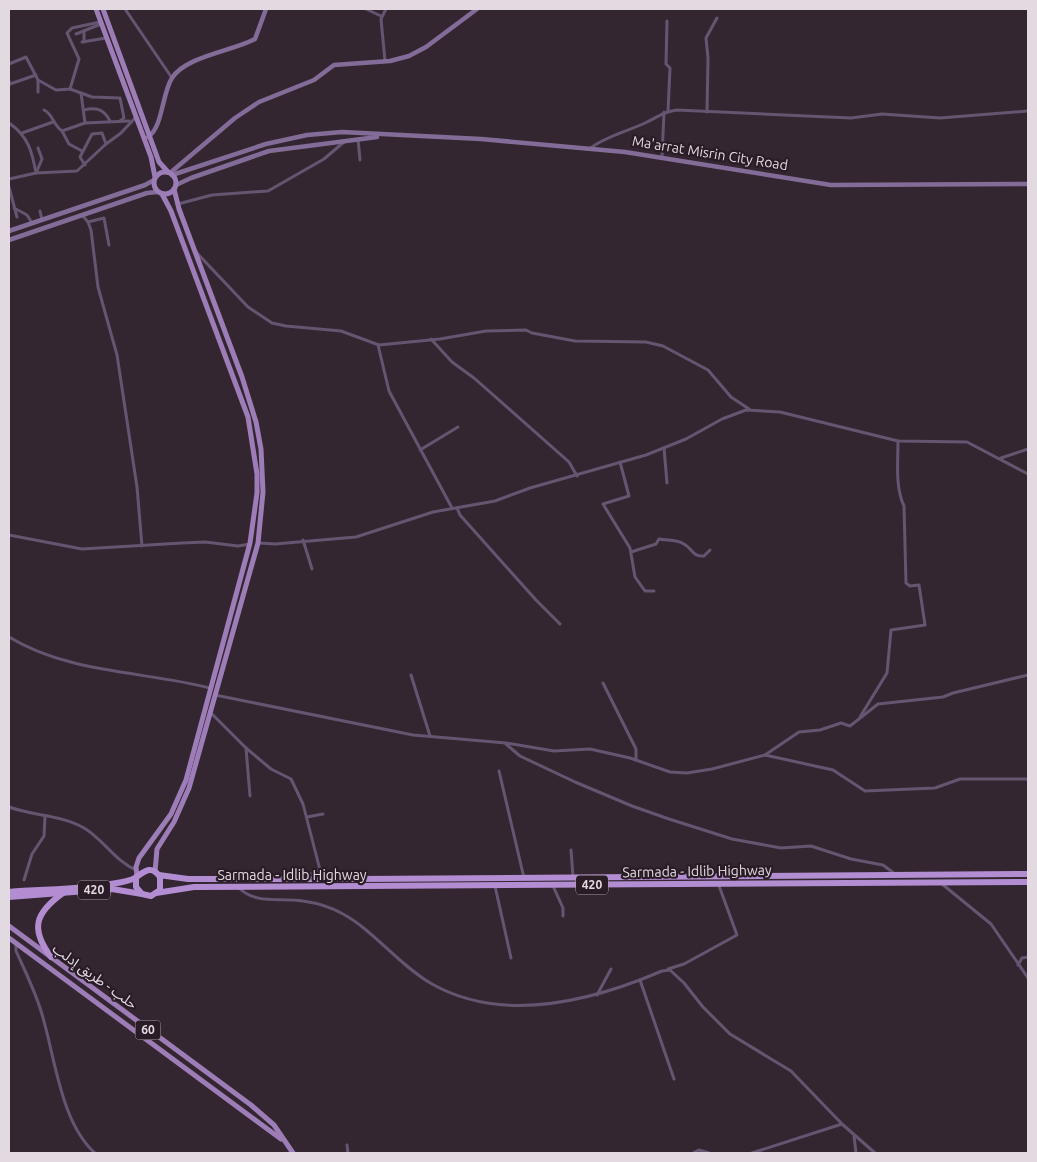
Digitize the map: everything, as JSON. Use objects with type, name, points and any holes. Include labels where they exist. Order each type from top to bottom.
[{"type":"highway","points":[[145,870],[157,873],[161,885],[156,893],[149,896],[142,894],[136,887],[137,874],[145,870]]},
{"type":"highway","name":"Sarmada - Idlib Highway","points":[[157,873],[188,879],[573,878],[896,874],[1028,882]]},
{"type":"highway","name":"420","points":[[9,892],[113,884],[137,874]]},
{"type":"highway","points":[[802,874],[802,882]]},
{"type":"highway","name":"Sarmada - Idlib Highway","points":[[156,893],[194,887],[940,882],[1028,874]]},
{"type":"highway","name":"420","points":[[9,897],[112,889],[142,894]]},
{"type":"highway","points":[[51,958],[40,939],[38,922],[44,909],[64,892]]},
{"type":"main road","points":[[96,9],[136,117],[160,162],[170,174],[175,187],[178,204],[256,422],[263,474],[258,543],[210,712],[174,809],[139,858],[137,874]]},
{"type":"main road","points":[[103,9],[147,138],[154,187],[172,211],[248,417],[257,474],[257,493],[250,544],[210,688],[184,802],[156,852],[157,873]]},
{"type":"main road","points":[[147,138],[154,131],[172,78],[193,61],[255,39],[266,9]]},
{"type":"main road","points":[[170,174],[235,118],[259,102],[314,80],[334,65],[385,61],[409,56],[426,47],[477,9]]},
{"type":"main road","name":"Ma'arrat Misrin City Road","points":[[170,174],[266,144],[342,132],[388,136],[482,139],[662,157],[831,185],[1028,184]]},
{"type":"main road","name":"Ma'arrat Misrin City Road","points":[[175,187],[191,178],[269,151],[388,136]]},
{"type":"main road","points":[[9,231],[145,185],[161,172],[170,174]]},
{"type":"main road","points":[[9,240],[82,215],[160,193],[168,194],[175,187]]},
{"type":"main road","name":"حلب - طريق إدلب","points":[[9,926],[251,1105],[274,1125],[293,1153]]},
{"type":"main road","name":"حلب - طريق إدلب","points":[[9,938],[282,1139]]},
{"type":"main road","points":[[47,965],[51,958]]},
{"type":"street","points":[[125,9],[172,78]]},
{"type":"street","points":[[366,9],[381,16]]},
{"type":"street","points":[[385,61],[381,16],[386,9]]},
{"type":"street","points":[[707,112],[708,58],[706,38],[717,18]]},
{"type":"street","points":[[662,157],[670,68],[666,64],[667,22]]},
{"type":"street","points":[[76,34],[101,23]]},
{"type":"street","points":[[70,89],[79,59],[67,33],[72,28],[101,23]]},
{"type":"street","points":[[84,31],[83,42],[106,38]]},
{"type":"street","points":[[9,64],[26,58],[38,80],[38,92]]},
{"type":"street","points":[[9,80],[10,84],[36,75]]},
{"type":"street","points":[[38,80],[56,90],[70,89],[98,98],[120,98],[124,118],[120,121]]},
{"type":"street","points":[[81,93],[85,124]]},
{"type":"street","points":[[84,110],[95,108],[106,115],[110,121]]},
{"type":"street","points":[[44,110],[49,113],[53,122],[62,130],[69,144],[82,151]]},
{"type":"street","points":[[106,115],[112,111]]},
{"type":"street","points":[[589,150],[601,140],[648,122],[666,112],[851,118],[882,114],[940,118],[1028,111]]},
{"type":"street","points":[[9,179],[36,173],[77,171],[106,144],[121,134],[130,121],[136,117]]},
{"type":"street","points":[[62,130],[85,124],[130,121]]},
{"type":"street","points":[[22,133],[53,122]]},
{"type":"street","points":[[9,123],[22,133],[33,154],[36,173]]},
{"type":"street","points":[[85,165],[80,159],[82,151],[92,134],[102,133],[106,144]]},
{"type":"street","points":[[358,139],[360,160]]},
{"type":"street","points":[[178,204],[212,195],[268,192],[324,159],[344,141]]},
{"type":"street","points":[[36,173],[42,159],[38,148]]},
{"type":"street","points":[[9,187],[17,217]]},
{"type":"street","points":[[14,208],[27,215],[32,223]]},
{"type":"street","points":[[40,211],[42,220]]},
{"type":"street","points":[[82,215],[88,222],[95,256],[98,287],[117,355],[137,487],[142,546]]},
{"type":"street","points":[[88,222],[104,218],[109,245]]},
{"type":"street","points":[[194,250],[206,260],[248,307],[272,323],[341,331],[378,345],[486,331],[526,330],[575,341],[646,342],[663,346],[708,370],[731,397],[750,410]]},
{"type":"street","points":[[431,339],[452,362],[474,378],[570,462],[576,476]]},
{"type":"street","points":[[378,345],[389,391],[452,508]]},
{"type":"street","points":[[258,543],[275,544],[303,540],[356,537],[433,512],[495,501],[530,488],[576,476],[664,448],[686,439],[722,419],[750,410],[788,414],[898,441],[966,442],[1028,474]]},
{"type":"street","points":[[420,450],[458,427]]},
{"type":"street","points":[[860,717],[887,673],[891,630],[925,625],[919,585],[910,586],[906,583],[904,506],[900,497],[897,470],[898,441]]},
{"type":"street","points":[[664,448],[667,484]]},
{"type":"street","points":[[1000,458],[1028,449]]},
{"type":"street","points":[[620,462],[629,496],[603,504],[631,552],[637,582],[645,591],[654,591]]},
{"type":"street","points":[[457,508],[460,516],[560,624]]},
{"type":"street","points":[[9,535],[82,549],[197,542],[238,546],[250,544]]},
{"type":"street","points":[[631,552],[656,544],[659,539],[670,539],[686,545],[694,555],[698,556],[704,556],[710,550]]},
{"type":"street","points":[[303,540],[312,569]]},
{"type":"street","points":[[9,637],[50,655],[90,667],[183,681],[210,688]]},
{"type":"street","points":[[411,675],[430,736]]},
{"type":"street","points":[[215,696],[381,730],[554,751],[590,750],[636,760],[670,772],[687,773],[712,769],[765,755],[799,732],[820,730],[841,723],[850,726],[878,704],[944,697],[958,691],[1028,675]]},
{"type":"street","points":[[603,683],[636,749],[636,760]]},
{"type":"street","points":[[210,712],[246,748],[272,769],[291,779],[300,796],[307,817],[320,870],[307,874],[300,879]]},
{"type":"street","points":[[506,744],[520,756],[575,782],[669,819],[732,839],[781,848],[811,846],[851,859],[883,866],[896,874]]},
{"type":"street","points":[[246,748],[250,796]]},
{"type":"street","points":[[765,755],[833,770],[865,791],[935,788],[960,779],[1028,779]]},
{"type":"street","points":[[499,771],[504,801],[525,878]]},
{"type":"street","points":[[9,807],[67,821],[83,827],[137,874]]},
{"type":"street","points":[[307,817],[323,814]]},
{"type":"street","points":[[24,880],[32,854],[44,836],[45,817]]},
{"type":"street","points":[[571,850],[573,878]]},
{"type":"street","points":[[940,882],[991,924],[1028,978]]},
{"type":"street","points":[[238,887],[246,894],[260,899],[302,900],[320,904],[343,914],[432,984],[464,997],[491,1004],[518,1004],[557,1002],[597,996],[684,964],[737,935],[718,883]]},
{"type":"street","points":[[495,886],[512,958]]},
{"type":"street","points":[[553,886],[563,908],[563,916]]},
{"type":"street","points":[[16,943],[16,951],[41,1011],[61,1086],[74,1124],[82,1140],[95,1153]]},
{"type":"street","points":[[1018,965],[1022,958],[1028,957]]},
{"type":"street","points":[[597,996],[611,969]]},
{"type":"street","points":[[665,970],[672,971],[684,982],[703,1007],[730,1034],[791,1071],[842,1124],[875,1153]]},
{"type":"street","points":[[640,980],[674,1079]]},
{"type":"street","points":[[752,1153],[842,1124]]},
{"type":"street","points":[[854,1135],[856,1153]]},
{"type":"street","points":[[347,1144],[348,1153]]},
{"type":"street","points":[[693,1153],[700,1150],[709,1153]]}]
